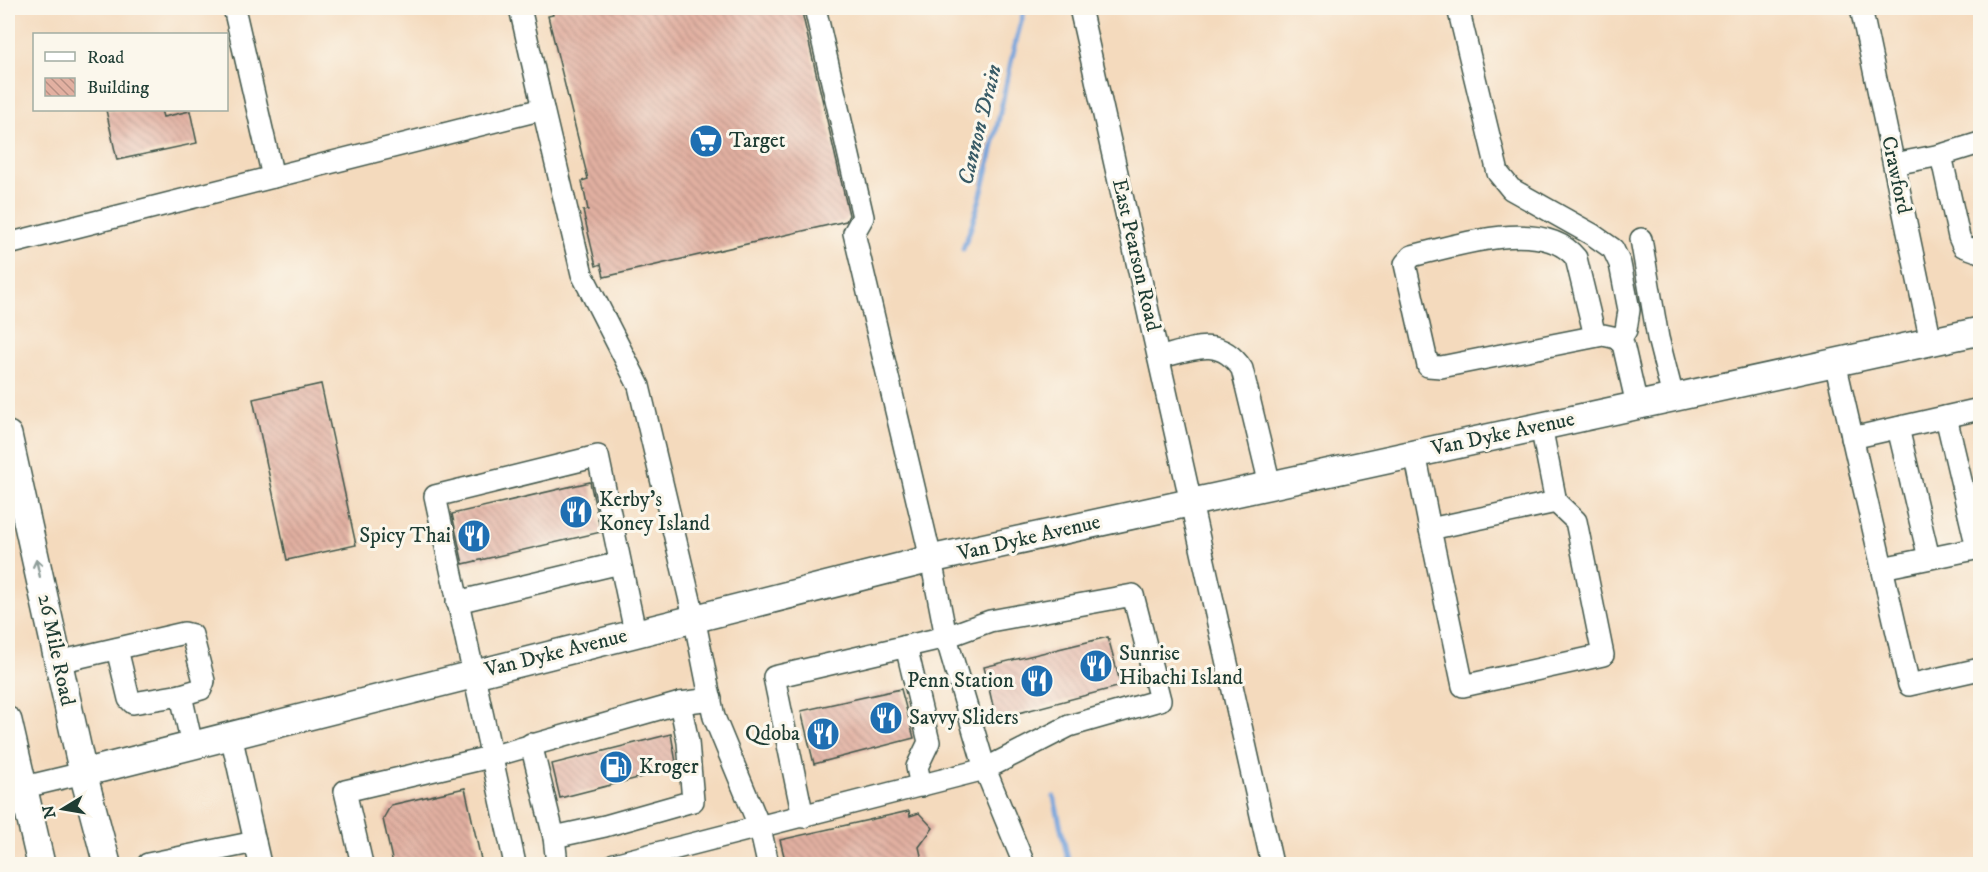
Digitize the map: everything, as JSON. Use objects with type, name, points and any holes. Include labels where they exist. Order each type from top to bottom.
[{"type":"main road","name":"Van Dyke Avenue","points":[[83,773],[694,617],[931,560],[1980,331]]},
{"type":"main road","name":"26 Mile Road","points":[[8,435],[83,773],[107,864]]},
{"type":"main road","points":[[8,721],[15,789],[41,864]]},
{"type":"street","points":[[234,8],[273,177]]},
{"type":"street","points":[[520,8],[582,274],[639,386],[694,617],[714,717],[760,828],[768,864]]},
{"type":"street","points":[[814,8],[863,217],[854,234],[931,560],[946,637],[985,769],[1024,864]]},
{"type":"street","name":"East Pearson Road","points":[[1080,8],[1272,864]]},
{"type":"street","points":[[1458,8],[1498,173],[1512,189],[1593,235],[1612,249],[1620,264],[1629,310],[1626,330],[1619,341]]},
{"type":"street","name":"Crawford","points":[[1861,8],[1931,342]]},
{"type":"street","points":[[8,244],[543,109]]},
{"type":"street","points":[[1894,164],[1941,155],[1980,143]]},
{"type":"street","points":[[1941,155],[1959,237],[1963,246],[1980,252]]},
{"type":"street","points":[[1595,336],[1576,258],[1571,252],[1547,240],[1516,236],[1499,237],[1412,256],[1405,264],[1428,366],[1433,368],[1595,336],[1610,336],[1623,344],[1637,405]]},
{"type":"street","points":[[1641,239],[1658,338],[1673,397]]},
{"type":"street","points":[[1159,358],[1198,348],[1213,347],[1224,349],[1234,356],[1242,369],[1270,485]]},
{"type":"street","points":[[1835,362],[1909,685],[1980,669]]},
{"type":"street","points":[[1852,438],[1980,409]]},
{"type":"street","points":[[1882,568],[1979,548],[1946,417]]},
{"type":"street","points":[[1415,453],[1463,686],[1603,655],[1576,521],[1556,502],[1541,426]]},
{"type":"street","points":[[1898,428],[1929,558]]},
{"type":"street","points":[[515,864],[435,496],[598,456],[635,632]]},
{"type":"street","points":[[1430,530],[1556,502]]},
{"type":"street","points":[[457,602],[620,563]]},
{"type":"street","points":[[614,864],[803,817],[985,769],[1069,726],[1160,700],[1133,595],[990,621],[946,637],[774,677],[803,817]]},
{"type":"street","points":[[58,662],[184,633],[192,635],[204,681],[201,688],[196,691],[133,703],[129,699],[117,649]]},
{"type":"street","points":[[906,646],[929,742],[917,767],[921,786]]},
{"type":"street","points":[[181,695],[192,745]]},
{"type":"street","points":[[362,864],[345,791],[490,757],[680,703],[711,699]]},
{"type":"street","points":[[554,837],[605,826],[693,801],[688,742],[680,703]]},
{"type":"street","points":[[231,735],[260,864]]},
{"type":"street","points":[[531,744],[554,837],[557,864]]},
{"type":"street","points":[[15,789],[83,773]]},
{"type":"street","points":[[148,864],[170,862],[255,842]]},
{"type":"building","name":"Target","points":[[551,8],[801,8],[849,215],[846,221],[604,277],[601,264],[596,266],[583,211],[588,210],[582,181],[588,179],[548,16],[553,15]]},
{"type":"building","points":[[106,111],[161,111],[163,117],[190,111],[197,143],[117,160]]},
{"type":"building","points":[[321,384],[356,545],[287,560],[253,399]]},
{"type":"building","points":[[590,482],[601,532],[463,564],[452,514]]},
{"type":"building","points":[[1108,637],[1121,686],[996,719],[984,667]]},
{"type":"building","points":[[901,689],[914,738],[814,764],[801,711]]},
{"type":"building","points":[[671,734],[677,768],[560,798],[552,764]]},
{"type":"building","points":[[465,788],[482,864],[393,864],[383,819],[391,805]]},
{"type":"building","points":[[909,811],[910,816],[919,813],[933,828],[919,847],[923,864],[786,864],[780,840]]},
{"type":"waterway","name":"Cannon Drain","points":[[963,249],[974,219],[990,159],[1025,8]]},
{"type":"waterway","name":"Cannon Drain","points":[[1054,797],[1069,864]]},
{"type":"place","name":"Target","points":[[706,141]]},
{"type":"place","name":"Kerby's Koney Island","points":[[576,512]]},
{"type":"place","name":"Spicy Thai","points":[[474,536]]},
{"type":"place","name":"Sunrise Hibachi Island","points":[[1096,666]]},
{"type":"place","name":"Penn Station","points":[[1037,681]]},
{"type":"place","name":"Savvy Sliders","points":[[886,718]]},
{"type":"place","name":"Qdoba","points":[[823,734]]},
{"type":"place","name":"Kroger","points":[[616,767]]}]
